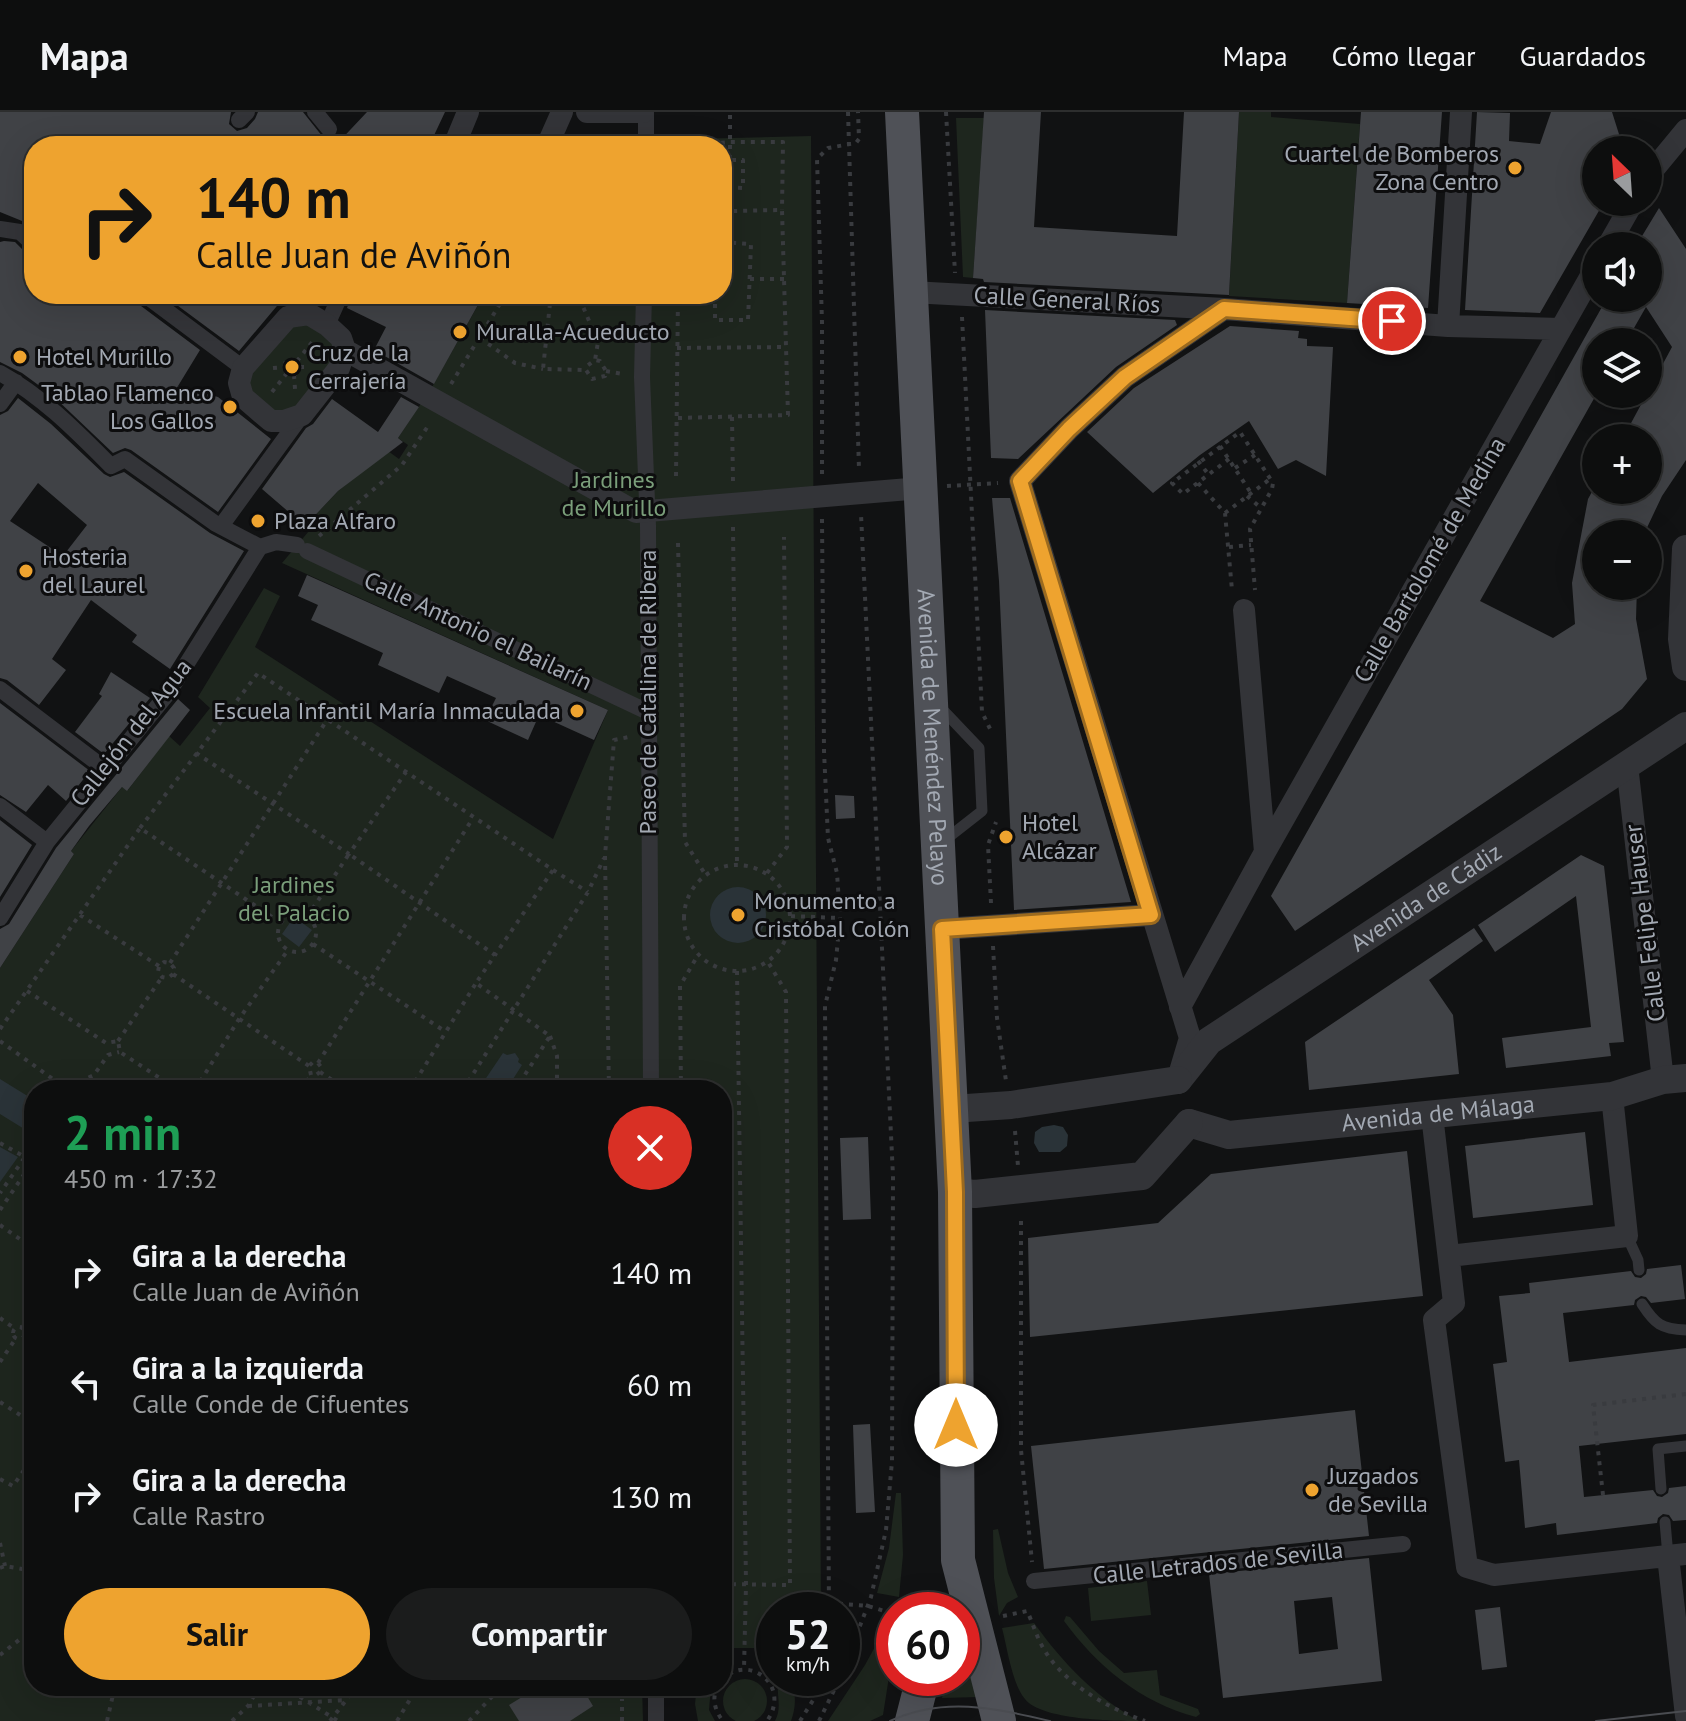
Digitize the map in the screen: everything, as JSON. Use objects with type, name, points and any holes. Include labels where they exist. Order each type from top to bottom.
[{"type":"main road","points":[[902,112],[911,292]]},
{"type":"main road","name":"Avenida de Menéndez Pelayo","points":[[911,292],[952,1109],[958,1560]]},
{"type":"main road","points":[[948,1592],[958,1560]]},
{"type":"main road","points":[[958,1560],[999,1721]]},
{"type":"main road","points":[[912,1721],[918,1696]]},
{"type":"street","points":[[315,112],[329,129]]},
{"type":"street","points":[[458,136],[468,112]]},
{"type":"street","points":[[551,136],[562,112]]},
{"type":"street","points":[[590,113],[645,112],[646,136]]},
{"type":"street","points":[[1448,326],[1461,112]]},
{"type":"street","points":[[1662,159],[1686,130]]},
{"type":"street","points":[[0,229],[20,232],[24,236]]},
{"type":"street","name":"Calle General Ríos","points":[[911,292],[1224,309],[1448,326],[1561,329]]},
{"type":"street","name":"Calle Bartolomé de Medina","points":[[1180,1007],[1582,292]]},
{"type":"street","points":[[159,304],[253,368]]},
{"type":"street","points":[[319,334],[336,304]]},
{"type":"street","name":"Paseo de Catalina de Ribera","points":[[644,304],[642,377],[647,511],[651,1080]]},
{"type":"street","points":[[955,1192],[975,1194],[1142,1176],[1189,1123],[1178,1080],[1190,1038],[1020,481],[1069,429],[1125,377],[1224,309]]},
{"type":"street","points":[[309,314],[319,334],[341,338],[345,350],[339,368],[284,421],[271,421],[243,397],[239,383],[288,317],[309,314]]},
{"type":"street","points":[[345,350],[636,512],[921,488]]},
{"type":"street","points":[[0,373],[16,382],[73,428],[111,466],[125,459],[218,525],[260,547],[276,542],[302,548]]},
{"type":"street","points":[[0,404],[16,382]]},
{"type":"street","points":[[218,525],[299,405]]},
{"type":"street","name":"Callejón del Agua","points":[[2,913],[47,842],[104,768],[169,692],[260,547]]},
{"type":"street","name":"Calle Antonio el Bailarín","points":[[302,548],[648,712]]},
{"type":"street","points":[[1686,549],[1682,639],[1686,665]]},
{"type":"street","points":[[1244,602],[1265,852]]},
{"type":"street","points":[[1686,656],[1686,665]]},
{"type":"street","points":[[0,689],[104,768]]},
{"type":"street","name":"Avenida de Cádiz","points":[[1178,1080],[1209,1041],[1686,726]]},
{"type":"street","name":"Calle Felipe Hauser","points":[[1627,765],[1674,1079]]},
{"type":"street","points":[[0,806],[47,842]]},
{"type":"street","points":[[942,929],[1151,915]]},
{"type":"street","name":"Avenida de Málaga","points":[[1189,1123],[1229,1135],[1612,1096],[1674,1079]]},
{"type":"street","points":[[952,1109],[1020,1103],[1178,1080]]},
{"type":"street","points":[[1449,1256],[1627,1236],[1612,1096]]},
{"type":"street","points":[[1432,1115],[1454,1303],[1434,1320],[1467,1567],[1494,1575],[1677,1555],[1686,1716]]},
{"type":"street","name":"Calle Letrados de Sevilla","points":[[1034,1581],[1403,1544]]},
{"type":"street","points":[[656,1696],[656,1721]]},
{"type":"lane","points":[[931,698],[979,748],[982,811],[938,845]]},
{"type":"lane","points":[[1627,1236],[1639,1270]]},
{"type":"lane","points":[[1642,1304],[1653,1321],[1668,1329],[1686,1330]]},
{"type":"lane","points":[[1661,1489],[1658,1449],[1686,1446]]},
{"type":"lane","points":[[1665,1522],[1677,1555]]},
{"type":"path","points":[[730,112],[730,136]]},
{"type":"path","points":[[848,112],[860,493],[893,1176],[892,1461],[886,1530],[860,1627]]},
{"type":"path","points":[[829,1592],[825,1006],[836,960],[840,918],[837,873],[828,838],[824,765],[822,322],[817,159],[828,148],[850,145],[859,139],[858,112]]},
{"type":"path","points":[[946,112],[955,281],[961,295],[982,712],[992,733],[993,747]]},
{"type":"path","points":[[678,418],[788,415],[783,142],[732,142]]},
{"type":"path","points":[[732,159],[743,160],[743,188],[732,187]]},
{"type":"path","points":[[732,211],[782,210]]},
{"type":"path","points":[[715,304],[715,320],[748,320],[751,244],[732,242]]},
{"type":"path","points":[[750,279],[785,279]]},
{"type":"path","points":[[302,548],[402,465],[430,424],[439,403],[500,304]]},
{"type":"path","points":[[543,369],[550,304]]},
{"type":"path","points":[[582,304],[598,342],[595,360],[586,370]]},
{"type":"path","points":[[676,476],[678,304]]},
{"type":"path","points":[[253,368],[284,367],[319,334]]},
{"type":"path","points":[[480,338],[515,363],[543,369],[586,370]]},
{"type":"path","points":[[677,348],[787,347]]},
{"type":"path","points":[[289,349],[300,367]]},
{"type":"path","points":[[586,370],[592,379],[605,376],[606,371],[600,361],[595,360]]},
{"type":"path","points":[[300,367],[321,366]]},
{"type":"path","points":[[284,367],[287,373],[294,375]]},
{"type":"path","points":[[299,405],[294,375],[300,367]]},
{"type":"path","points":[[267,398],[287,373]]},
{"type":"path","points":[[732,417],[737,864]]},
{"type":"path","points":[[1229,459],[1183,494],[1172,483],[1240,432],[1270,479],[1272,489],[1250,529],[1244,602]]},
{"type":"path","points":[[1220,446],[1249,495],[1261,508]]},
{"type":"path","points":[[1235,468],[1255,455]]},
{"type":"path","points":[[1198,461],[1209,475]]},
{"type":"path","points":[[1225,513],[1270,479]]},
{"type":"path","points":[[921,488],[1020,481]]},
{"type":"path","points":[[1198,483],[1225,513],[1229,547],[1244,602]]},
{"type":"path","points":[[767,873],[787,847],[784,537]]},
{"type":"path","points":[[678,543],[685,842],[705,874]]},
{"type":"path","points":[[1229,547],[1251,545]]},
{"type":"path","points":[[0,1029],[140,828],[258,673],[588,892]]},
{"type":"path","points":[[170,963],[327,720]]},
{"type":"path","points":[[609,1080],[605,856],[614,740],[648,732]]},
{"type":"path","points":[[196,753],[495,955]]},
{"type":"path","points":[[307,917],[406,772]]},
{"type":"path","points":[[999,815],[988,845],[991,904],[1010,925],[993,944],[997,1018],[1007,1086]]},
{"type":"path","points":[[318,1063],[367,981],[473,818]]},
{"type":"path","points":[[140,828],[281,923]]},
{"type":"path","points":[[470,1080],[588,892],[605,856]]},
{"type":"path","points":[[737,864],[753,866],[767,873],[784,892],[791,916],[785,942],[768,962],[753,969],[737,971],[716,967],[698,955],[689,942],[684,913],[687,898],[695,885],[705,874],[737,864]]},
{"type":"path","points":[[416,1080],[476,983],[553,870]]},
{"type":"path","points":[[79,915],[159,966]]},
{"type":"path","points":[[290,915],[307,917],[316,930],[313,944],[302,952],[288,950],[278,935],[281,923],[290,915]]},
{"type":"path","points":[[791,916],[840,918]]},
{"type":"path","points":[[313,944],[446,1032]]},
{"type":"path","points":[[201,1080],[239,1019],[288,950]]},
{"type":"path","points":[[681,1080],[680,986],[698,955]]},
{"type":"path","points":[[164,962],[170,963],[174,968],[173,974],[168,978],[162,977],[158,972],[159,966],[164,962]]},
{"type":"path","points":[[732,1584],[790,1585],[786,992],[768,962]]},
{"type":"path","points":[[737,971],[746,1584],[744,1669]]},
{"type":"path","points":[[173,974],[309,1066],[311,1075],[308,1080]]},
{"type":"path","points":[[162,977],[118,1041],[120,1052],[163,1080]]},
{"type":"path","points":[[476,983],[550,1036],[557,1056],[557,1080]]},
{"type":"path","points":[[27,991],[106,1043],[118,1041]]},
{"type":"path","points":[[521,1080],[550,1036]]},
{"type":"path","points":[[0,1041],[57,1080]]},
{"type":"path","points":[[106,1043],[108,1055]]},
{"type":"path","points":[[83,1080],[94,1075],[108,1055],[120,1052]]},
{"type":"path","points":[[309,1066],[313,1062],[318,1063]]},
{"type":"path","points":[[318,1063],[320,1072]]},
{"type":"path","points":[[311,1075],[320,1072]]},
{"type":"path","points":[[320,1072],[332,1080]]},
{"type":"path","points":[[1014,1130],[1019,1174]]},
{"type":"path","points":[[0,1143],[24,1156]]},
{"type":"path","points":[[0,1193],[24,1158]]},
{"type":"path","points":[[0,1210],[24,1174]]},
{"type":"path","points":[[1021,1221],[1021,1450],[1034,1581]]},
{"type":"path","points":[[0,1225],[24,1242]]},
{"type":"path","points":[[0,1318],[15,1329],[22,1328]]},
{"type":"path","points":[[16,1338],[24,1336],[24,1325]]},
{"type":"path","points":[[0,1362],[16,1338],[15,1329]]},
{"type":"path","points":[[1603,1495],[1593,1405],[1686,1394]]},
{"type":"path","points":[[0,1402],[24,1418]]},
{"type":"path","points":[[0,1479],[13,1486],[24,1470]]},
{"type":"path","points":[[0,1543],[2,1567],[24,1570]]},
{"type":"path","points":[[860,1605],[876,1608]]},
{"type":"path","points":[[999,1616],[1027,1611],[1045,1651],[1076,1685],[1123,1713],[1145,1721]]},
{"type":"path","points":[[0,1655],[24,1636]]},
{"type":"path","points":[[732,1673],[744,1669],[763,1674],[775,1690],[775,1709],[767,1721]]},
{"type":"path","points":[[109,1720],[113,1696]]},
{"type":"path","points":[[232,1721],[254,1696]]},
{"type":"path","points":[[300,1696],[333,1720],[349,1696]]},
{"type":"path","points":[[397,1721],[412,1696]]},
{"type":"path","points":[[469,1721],[493,1696]]},
{"type":"path","points":[[619,1696],[622,1699]]},
{"type":"path","points":[[622,1696],[622,1721]]},
{"type":"path","points":[[714,1696],[715,1711],[723,1721]]},
{"type":"path","points":[[800,1721],[816,1696]]},
{"type":"path","points":[[819,1721],[831,1696]]},
{"type":"path","points":[[248,1706],[346,1700]]},
{"type":"green space","points":[[1239,112],[1271,112],[1271,117],[1360,124],[1347,303],[1229,296]]},
{"type":"green space","points":[[956,118],[984,118],[973,278],[963,277]]},
{"type":"green space","points":[[811,136],[821,1592],[756,1592],[756,1648],[732,1648],[732,1080],[24,1080],[24,1696],[642,1696],[643,1721],[0,1721],[0,968],[74,854],[71,851],[122,787],[128,790],[169,736],[180,746],[210,708],[198,697],[264,588],[280,596],[255,647],[553,839],[608,710],[282,563],[309,531],[305,526],[338,491],[388,451],[399,459],[408,445],[398,438],[432,387],[479,304],[732,304],[732,138]]},
{"type":"green space","points":[[307,321],[334,346],[334,358],[299,407],[273,412],[249,388],[251,370],[282,331]]},
{"type":"green space","points":[[896,1493],[901,1493],[903,1555],[899,1592],[877,1592],[889,1548]]},
{"type":"green space","points":[[998,1529],[1008,1573],[1018,1597],[1007,1603],[999,1616],[993,1530]]},
{"type":"green space","points":[[1147,1581],[1151,1615],[1091,1621],[1088,1588]]},
{"type":"green space","points":[[1066,1616],[1124,1673],[1157,1670],[1160,1695],[1198,1709],[1200,1714],[1196,1717],[1156,1702],[1121,1680],[1077,1637],[1064,1621]]},
{"type":"green space","points":[[1034,1623],[1081,1678],[1139,1721],[1062,1715],[1033,1706],[1025,1699],[1013,1675],[1002,1628]]},
{"type":"green space","points":[[876,1645],[876,1696],[886,1696],[883,1715],[870,1721],[828,1721],[845,1696],[860,1696],[860,1673]]},
{"type":"green space","points":[[736,1680],[754,1680],[756,1696],[766,1696],[766,1710],[754,1722],[736,1722],[724,1710],[724,1696],[732,1696],[732,1683]]},
{"type":"green space","points":[[696,1696],[710,1696],[709,1710],[715,1721],[698,1721]]},
{"type":"green space","points":[[778,1696],[794,1696],[791,1721],[775,1721]]},
{"type":"green space","points":[[942,1696],[979,1697],[942,1698]]},
{"type":"shaded area","points":[[738,887],[758,895],[766,915],[758,935],[738,943],[718,935],[710,915],[718,895]]},
{"type":"shaded area","points":[[294,917],[312,930],[299,947],[282,934]]},
{"type":"shaded area","points":[[503,1053],[515,1053],[522,1065],[512,1080],[485,1080]]},
{"type":"shaded area","points":[[0,1079],[24,1094],[24,1129],[0,1114]]},
{"type":"shaded area","points":[[1054,1125],[1063,1127],[1068,1135],[1067,1146],[1060,1152],[1039,1152],[1034,1143],[1035,1132]]},
{"type":"shaded area","points":[[0,1147],[18,1157],[0,1182]]},
{"type":"building","points":[[0,112],[231,112],[229,124],[237,131],[247,128],[258,112],[303,112],[322,136],[24,136],[24,222],[0,212]]},
{"type":"building","points":[[367,112],[445,112],[434,136],[344,136]]},
{"type":"building","points":[[984,112],[1041,112],[1034,227],[1177,236],[1184,112],[1239,112],[1229,295],[984,282],[983,279],[973,278]]},
{"type":"building","points":[[1361,112],[1442,112],[1428,308],[1347,303]]},
{"type":"building","points":[[1477,112],[1510,113],[1509,141],[1540,144],[1551,112],[1612,112],[1620,136],[1582,136],[1582,216],[1596,216],[1587,232],[1582,232],[1582,240],[1540,313],[1465,310]]},
{"type":"building","points":[[1662,213],[1686,249],[1686,460],[1662,496],[1662,424],[1631,424],[1639,408],[1662,408],[1662,366],[1672,347],[1649,312],[1662,312],[1662,232],[1644,232],[1654,216],[1662,216]]},
{"type":"building","points":[[0,242],[15,242],[24,251],[24,304],[138,304],[200,350],[178,386],[218,397],[271,439],[218,512],[131,450],[125,448],[113,453],[52,395],[22,373],[0,362]]},
{"type":"building","points":[[176,304],[279,304],[239,351]]},
{"type":"building","points":[[348,304],[478,304],[434,384],[374,350],[386,327],[347,308]]},
{"type":"building","points":[[985,310],[1175,320],[1177,325],[1116,367],[1018,459],[991,458]]},
{"type":"building","points":[[1599,312],[1643,312],[1634,328],[1590,328]]},
{"type":"building","points":[[1230,326],[1299,331],[1298,338],[1307,339],[1307,346],[1333,347],[1326,476],[1296,460],[1278,469],[1249,421],[1153,493],[1087,432],[1134,388]]},
{"type":"building","points":[[1582,342],[1582,408],[1589,408],[1480,601],[1553,638],[1575,624],[1572,583],[1582,530],[1582,600],[1637,600],[1636,619],[1647,679],[1622,709],[1295,931],[1271,896]]},
{"type":"building","points":[[401,397],[419,407],[398,438],[403,442],[338,491],[305,526],[262,489],[306,428],[313,424],[332,399],[378,432]]},
{"type":"building","points":[[18,398],[104,474],[110,477],[124,472],[210,533],[244,551],[170,669],[132,642],[137,635],[91,600],[52,659],[66,670],[39,705],[0,678],[0,415],[8,411]],"holes":[[[38,483],[87,525],[63,556],[10,521]]]},
{"type":"building","points":[[992,498],[1010,498],[1131,902],[1014,910],[999,581]]},
{"type":"building","points":[[1587,504],[1658,504],[1651,520],[1584,520]]},
{"type":"building","points":[[307,575],[608,710],[594,740],[539,715],[528,740],[485,720],[496,698],[447,676],[439,693],[378,665],[383,653],[311,620],[318,605],[298,596]]},
{"type":"building","points":[[111,672],[150,698],[104,754],[75,732],[102,696],[99,694]]},
{"type":"building","points":[[178,699],[190,710],[127,791],[122,787],[89,826],[0,968],[0,929],[9,924],[56,848]]},
{"type":"building","points":[[0,703],[90,771],[66,801],[48,785],[26,812],[0,795]]},
{"type":"building","points":[[835,795],[854,796],[855,818],[836,819]]},
{"type":"building","points":[[0,820],[32,845],[0,897]]},
{"type":"building","points":[[1581,855],[1604,866],[1624,1042],[1609,1043],[1611,1056],[1506,1068],[1502,1038],[1591,1027],[1576,896],[1495,952],[1478,925]]},
{"type":"building","points":[[1474,928],[1483,941],[1429,980],[1453,1015],[1459,1074],[1309,1090],[1305,1042]]},
{"type":"building","points":[[1585,1132],[1593,1205],[1473,1218],[1465,1146]]},
{"type":"building","points":[[868,1137],[871,1219],[843,1220],[840,1138]]},
{"type":"building","points":[[1407,1151],[1423,1296],[1030,1337],[1028,1238],[1158,1223],[1211,1174]]},
{"type":"building","points":[[1681,1265],[1685,1299],[1651,1303],[1641,1296],[1634,1305],[1563,1313],[1569,1362],[1686,1348],[1686,1434],[1579,1446],[1584,1497],[1653,1490],[1662,1497],[1669,1488],[1686,1486],[1686,1520],[1673,1521],[1669,1515],[1663,1514],[1657,1523],[1557,1535],[1556,1523],[1525,1528],[1519,1460],[1505,1462],[1493,1364],[1507,1362],[1499,1296],[1530,1293],[1529,1283],[1631,1271],[1635,1277],[1641,1278],[1647,1269]]},
{"type":"building","name":"Juzgados de Sevilla","points":[[1355,1410],[1369,1536],[1044,1569],[1031,1446]]},
{"type":"building","points":[[870,1424],[875,1512],[856,1513],[853,1425]]},
{"type":"building","name":"Juzgados de Sevilla","points":[[1369,1558],[1382,1681],[1223,1698],[1209,1574]],"holes":[[[1332,1597],[1338,1649],[1299,1654],[1294,1601]]]},
{"type":"building","points":[[1500,1607],[1507,1667],[1482,1670],[1475,1610]]},
{"type":"building","points":[[524,1696],[587,1696],[593,1706],[570,1721],[519,1721],[509,1705]]},
{"type":"tram line","points":[[890,1721],[910,1713],[950,1707],[989,1709],[1050,1721]]},
{"type":"tram line","points":[[1596,1721],[1686,1711]]},
{"type":"place","name":"Cuartel de Bomberos Zona Centro","points":[[1515,168]]},
{"type":"place","name":"Muralla-Acueducto","points":[[460,332]]},
{"type":"place","name":"Hotel Murillo","points":[[20,357]]},
{"type":"place","name":"Cruz de la Cerrajería","points":[[292,367]]},
{"type":"place","name":"Tablao Flamenco Los Gallos","points":[[230,407]]},
{"type":"place","name":"Plaza Alfaro","points":[[258,521]]},
{"type":"place","name":"Hosteria del Laurel","points":[[26,571]]},
{"type":"place","name":"Escuela Infantil María Inmaculada","points":[[577,711]]},
{"type":"place","name":"Hotel Alcázar","points":[[1006,837]]},
{"type":"place","name":"Monumento a Cristóbal Colón","points":[[738,915]]},
{"type":"place","name":"Juzgados de Sevilla","points":[[1312,1490]]},
{"type":"route","points":[[956,1425],[955,1192],[942,929],[1151,915],[1020,481],[1069,429],[1125,377],[1224,309],[1392,321]]},
{"type":"park label","name":"Jardines de Murillo","points":[[614,494]]},
{"type":"park label","name":"Jardines del Palacio","points":[[294,899]]}]
